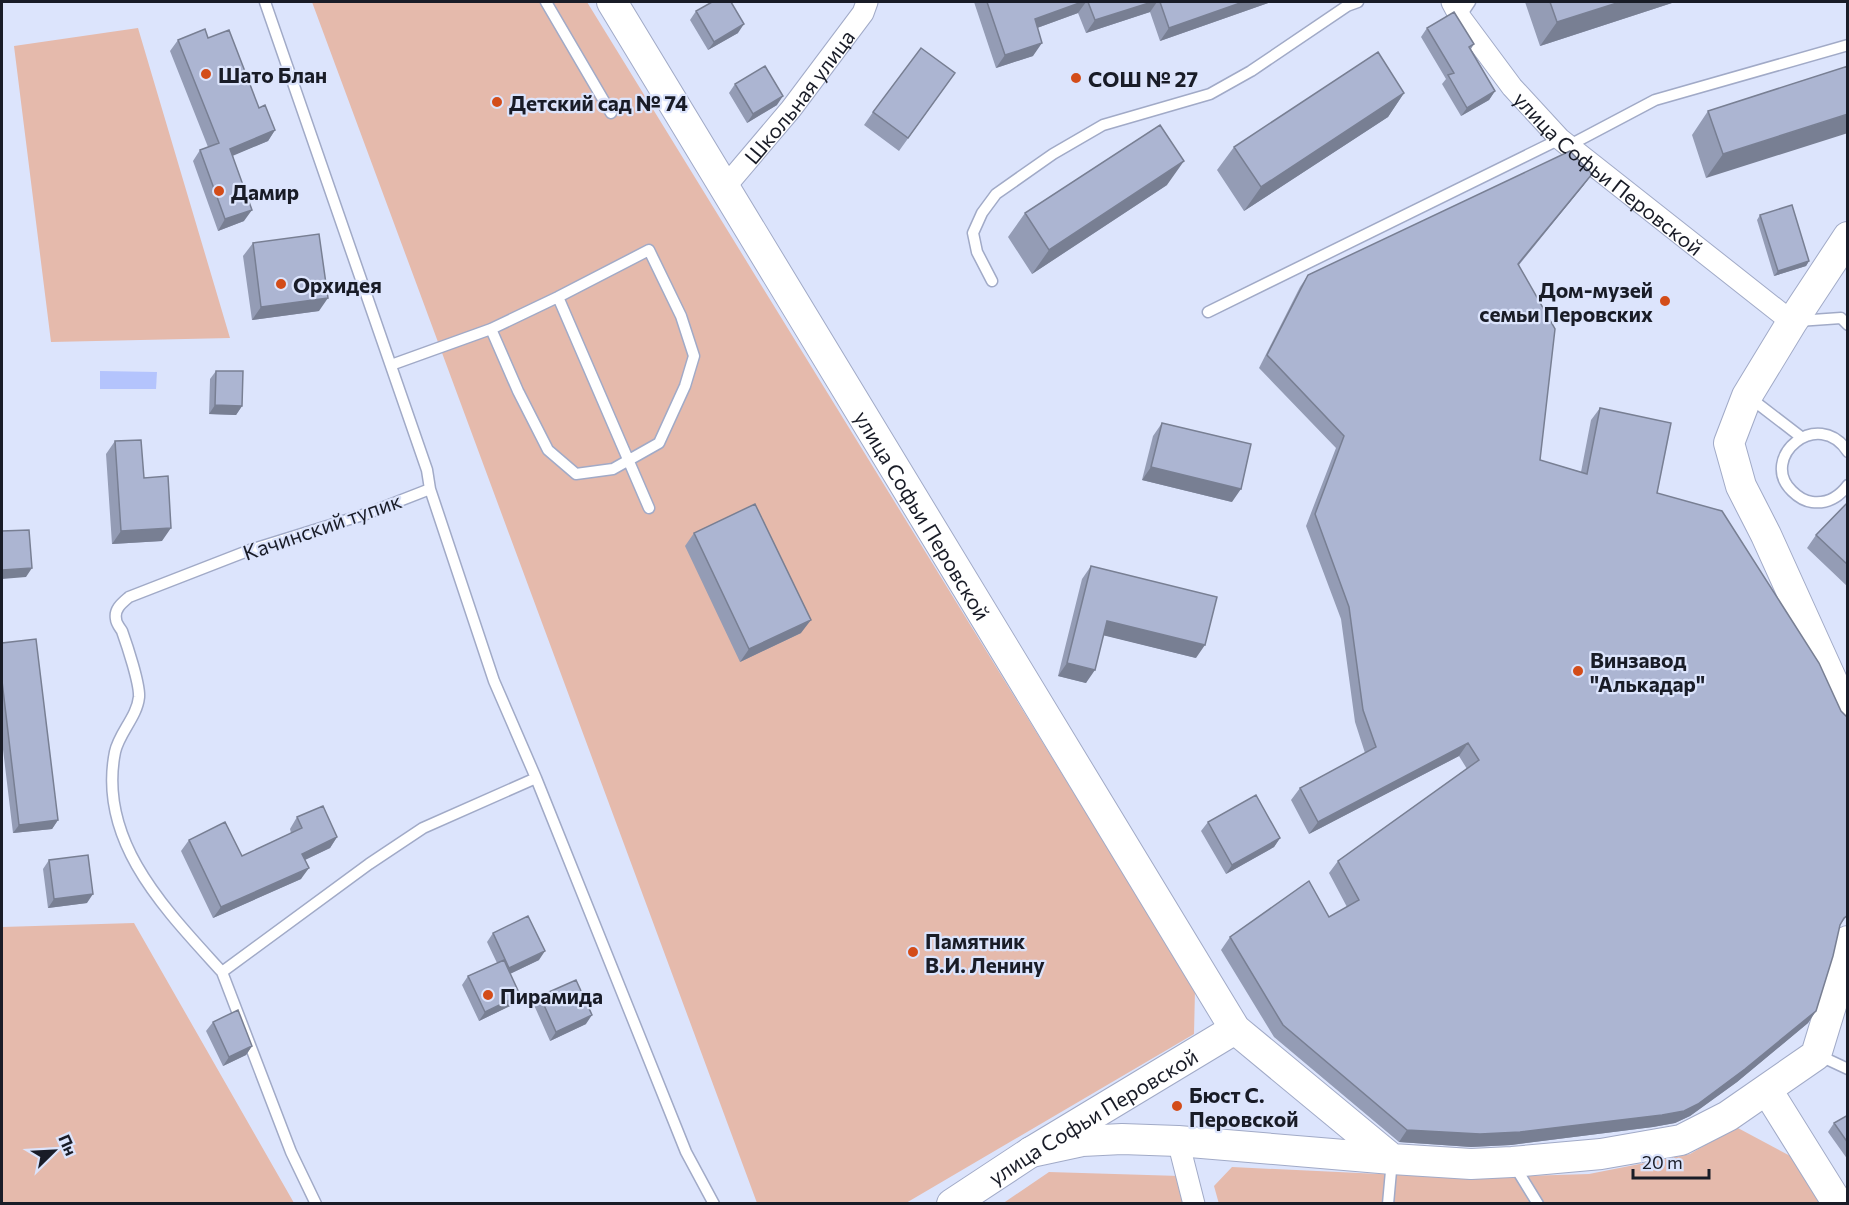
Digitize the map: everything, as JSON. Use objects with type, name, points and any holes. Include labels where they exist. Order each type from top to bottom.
[{"type":"street","name":"улица Софьи Перовской","points":[[612,2],[1236,1029],[1392,1160]]},
{"type":"street","name":"Школьная улица","points":[[724,187],[791,109],[862,13],[867,2]]},
{"type":"street","name":"улица Софьи Перовской","points":[[1460,7],[1512,87],[1564,143],[1792,322]]},
{"type":"street","points":[[1848,237],[1747,396],[1729,443],[1741,486],[1790,587],[1848,716]]},
{"type":"street","points":[[1031,1152],[1082,1141],[1122,1139],[1178,1141],[1392,1160],[1471,1164],[1601,1155],[1682,1140],[1728,1116],[1816,1054],[1841,974],[1848,941]]},
{"type":"street","name":"улица Софьи Перовской","points":[[952,1203],[1031,1152],[1236,1029]]},
{"type":"street","points":[[1767,1090],[1838,1203]]},
{"type":"street","points":[[1178,1141],[1194,1203]]},
{"type":"lane","name":"Качинский тупик","points":[[222,972],[165,908],[138,870],[120,828],[111,786],[116,749],[139,697],[133,662],[116,619],[119,606],[129,597],[250,550],[366,514],[430,489],[427,470],[265,2]]},
{"type":"lane","points":[[546,2],[611,113]]},
{"type":"lane","points":[[992,281],[977,252],[974,234],[982,213],[996,194],[1053,154],[1103,125],[1210,94],[1251,71],[1347,6],[1358,2]]},
{"type":"lane","points":[[1208,312],[1655,100],[1848,45]]},
{"type":"lane","points":[[391,365],[491,329],[649,250],[681,316],[694,356],[685,386],[659,443],[613,469],[576,474],[548,450],[518,391],[491,329]]},
{"type":"lane","points":[[558,297],[649,508]]},
{"type":"lane","points":[[1792,322],[1841,318],[1848,325]]},
{"type":"lane","points":[[1747,396],[1801,437]]},
{"type":"lane","points":[[1848,452],[1833,437],[1812,434],[1801,437],[1791,445],[1785,454],[1783,466],[1788,488],[1807,501],[1818,503],[1829,501],[1840,495],[1848,485]]},
{"type":"lane","points":[[430,489],[494,681],[536,778],[686,1152],[714,1203]]},
{"type":"lane","points":[[316,1203],[291,1152],[222,972],[369,864],[423,828],[536,778]]},
{"type":"lane","points":[[1816,1054],[1848,1069]]},
{"type":"lane","points":[[1389,1203],[1392,1160]]},
{"type":"lane","points":[[1512,1162],[1538,1203]]},
{"type":"shaded area","points":[[312,2],[587,2],[1195,990],[1194,1034],[906,1203],[757,1203]]},
{"type":"shaded area","points":[[138,28],[230,338],[51,342],[14,46]]},
{"type":"shaded area","points":[[134,923],[294,1203],[2,1203],[2,927]]},
{"type":"shaded area","points":[[1736,1127],[1796,1159],[1823,1203],[1219,1204],[1214,1186],[1232,1167],[1464,1178],[1589,1174],[1690,1154]]},
{"type":"shaded area","points":[[1049,1172],[1180,1176],[1187,1204],[1002,1204]]},
{"type":"water","points":[[100,371],[157,372],[156,389],[100,389]]},
{"type":"building","points":[[712,2],[731,2],[744,24],[714,42],[696,11]]},
{"type":"building","points":[[987,2],[1082,2],[1035,19],[1042,43],[1005,55]]},
{"type":"building","points":[[1088,2],[1152,2],[1095,20]]},
{"type":"building","points":[[1160,2],[1243,2],[1169,28]]},
{"type":"building","points":[[1550,2],[1620,2],[1557,22]]},
{"type":"building","points":[[1454,12],[1474,44],[1469,47],[1495,91],[1467,108],[1448,75],[1454,73],[1427,28]]},
{"type":"building","points":[[205,29],[208,38],[229,30],[259,108],[265,105],[275,130],[230,149],[252,210],[225,219],[200,150],[219,143],[178,40]]},
{"type":"building","points":[[921,48],[955,73],[908,138],[873,112]]},
{"type":"building","points":[[1378,52],[1404,93],[1261,187],[1234,147]]},
{"type":"building","points":[[765,66],[783,96],[753,114],[735,84]]},
{"type":"building","points":[[1848,66],[1848,114],[1723,154],[1708,111]]},
{"type":"building","points":[[1160,125],[1184,161],[1049,250],[1025,213]]},
{"type":"building","name":"Винзавод \"Алькадар\"","points":[[1570,151],[1592,174],[1518,264],[1555,329],[1540,460],[1587,474],[1600,408],[1671,423],[1657,493],[1722,511],[1819,663],[1841,711],[1848,718],[1848,915],[1840,925],[1816,1011],[1745,1069],[1698,1104],[1684,1111],[1520,1132],[1480,1134],[1407,1130],[1283,1025],[1230,937],[1309,881],[1329,917],[1359,900],[1338,861],[1479,760],[1468,743],[1318,822],[1300,788],[1376,747],[1363,710],[1349,607],[1315,514],[1344,436],[1267,355],[1308,275]]},
{"type":"building","points":[[1792,205],[1809,261],[1778,271],[1760,215]]},
{"type":"building","name":"Орхидея","points":[[319,234],[328,298],[261,307],[253,243]]},
{"type":"building","points":[[216,371],[243,371],[242,406],[215,405]]},
{"type":"building","points":[[1162,423],[1251,444],[1241,489],[1151,467]]},
{"type":"building","points":[[141,440],[144,478],[168,476],[171,528],[121,531],[115,441]]},
{"type":"building","points":[[1848,502],[1848,565],[1816,535]]},
{"type":"building","points":[[755,504],[811,620],[749,649],[694,533]]},
{"type":"building","points":[[29,530],[32,568],[2,570],[2,531]]},
{"type":"building","points":[[1091,566],[1217,597],[1205,645],[1107,621],[1095,670],[1067,663]]},
{"type":"building","points":[[36,639],[58,820],[19,825],[2,681],[2,643]]},
{"type":"building","points":[[1256,795],[1280,838],[1232,865],[1208,822]]},
{"type":"building","points":[[323,806],[337,837],[302,854],[309,868],[221,907],[189,840],[225,822],[242,856],[302,828],[297,817]]},
{"type":"building","points":[[88,855],[93,894],[54,899],[49,860]]},
{"type":"building","points":[[528,916],[545,951],[509,968],[493,933]]},
{"type":"building","name":"Пирамида","points":[[504,960],[520,995],[485,1012],[468,976]]},
{"type":"building","points":[[576,980],[592,1015],[556,1032],[540,996]]},
{"type":"building","points":[[238,1010],[252,1046],[229,1057],[213,1022]]},
{"type":"building","points":[[1848,1115],[1848,1143],[1834,1123]]},
{"type":"place","name":"Шато Блан","points":[[206,74]]},
{"type":"place","name":"СОШ № 27","points":[[1076,78]]},
{"type":"place","name":"Детский сад № 74","points":[[497,102]]},
{"type":"place","name":"Дамир","points":[[219,191]]},
{"type":"place","name":"Орхидея","points":[[281,284]]},
{"type":"place","name":"Дом-музей семьи Перовских","points":[[1665,301]]},
{"type":"place","name":"Винзавод \"Алькадар\"","points":[[1578,671]]},
{"type":"place","name":"Памятник В.И. Ленину","points":[[913,952]]},
{"type":"place","name":"Пирамида","points":[[488,995]]},
{"type":"place","name":"Бюст С. Перовской","points":[[1177,1106]]}]
